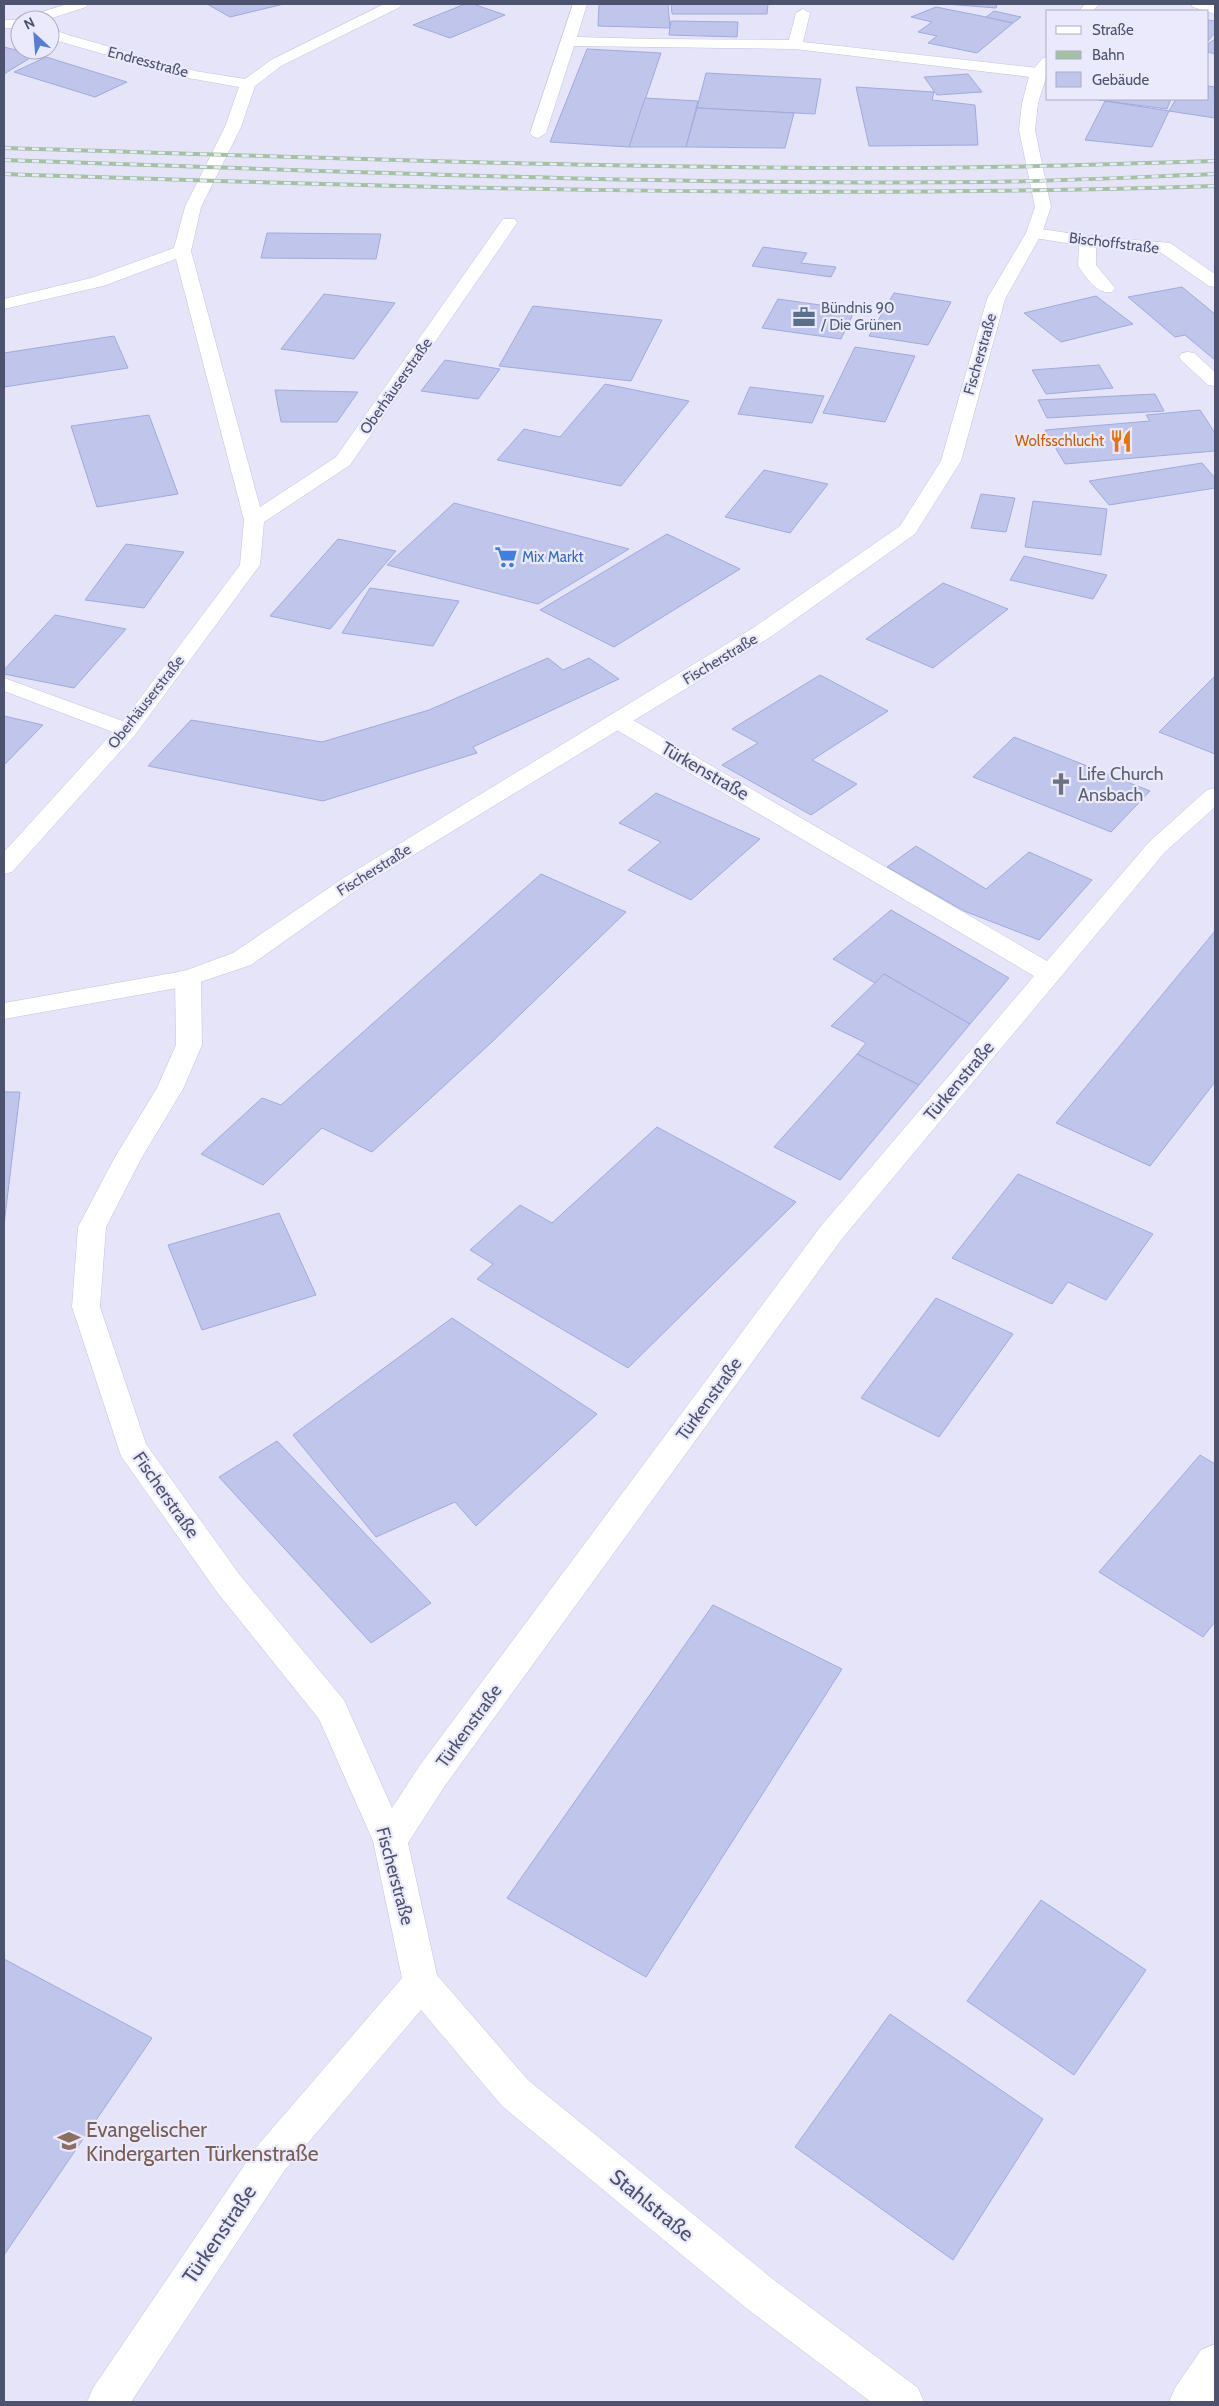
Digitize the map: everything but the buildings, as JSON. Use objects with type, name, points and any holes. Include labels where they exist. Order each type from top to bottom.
[{"type":"street","points":[[60,11],[81,4]]},
{"type":"street","points":[[4,304],[97,282],[182,251],[193,207],[233,127],[248,84],[276,63],[395,4]]},
{"type":"street","points":[[538,133],[580,4]]},
{"type":"street","points":[[1198,4],[1215,10]]},
{"type":"street","points":[[795,46],[804,13]]},
{"type":"street","name":"Endresstraße","points":[[60,37],[193,75],[248,84]]},
{"type":"street","points":[[569,41],[795,46],[1038,74],[1046,64]]},
{"type":"street","name":"Fischerstraße","points":[[4,1011],[188,978],[242,959],[353,882],[761,634],[908,530],[950,461],[996,299],[1034,233],[1043,208],[1027,130],[1030,103],[1038,74]]},
{"type":"street","name":"Oberhäuserstraße","points":[[254,520],[344,461],[509,223]]},
{"type":"street","name":"Bischoffstraße","points":[[1034,233],[1088,241],[1164,247],[1215,282]]},
{"type":"street","points":[[1088,241],[1087,266],[1106,288]]},
{"type":"street","name":"Oberhäuserstraße","points":[[4,867],[127,730],[250,565],[254,520],[182,251]]},
{"type":"street","points":[[1188,357],[1215,381]]},
{"type":"street","points":[[4,684],[127,730]]},
{"type":"street","name":"Türkenstraße","points":[[618,721],[1050,974]]},
{"type":"street","name":"Türkenstraße","points":[[390,1842],[432,1776],[831,1233],[1157,846],[1215,795]]},
{"type":"street","name":"Fischerstraße","points":[[188,978],[189,1045],[170,1089],[128,1157],[92,1227],[86,1307],[132,1448],[228,1583],[332,1710],[390,1842],[421,1983]]},
{"type":"street","name":"Türkenstraße","points":[[106,2402],[271,2158],[421,1983]]},
{"type":"street","name":"Stahlstraße","points":[[421,1983],[515,2092],[760,2294],[904,2402]]},
{"type":"street","points":[[1189,2402],[1215,2364]]},
{"type":"railway","points":[[4,148],[684,167],[911,168],[1215,161]]},
{"type":"railway","points":[[4,160],[371,173],[739,181],[984,182],[1215,174]]},
{"type":"railway","points":[[4,174],[307,184],[761,192],[1064,190],[1215,186]]},
{"type":"place","name":"Bündnis 90 / Die Grünen","points":[[804,317]]},
{"type":"place","name":"Wolfsschlucht","points":[[1121,441]]},
{"type":"place","name":"Mix Markt","points":[[506,557]]},
{"type":"place","name":"Life Church Ansbach","points":[[1061,784]]},
{"type":"place","name":"Evangelischer Kindergarten Türkenstraße","points":[[69,2141]]}]
